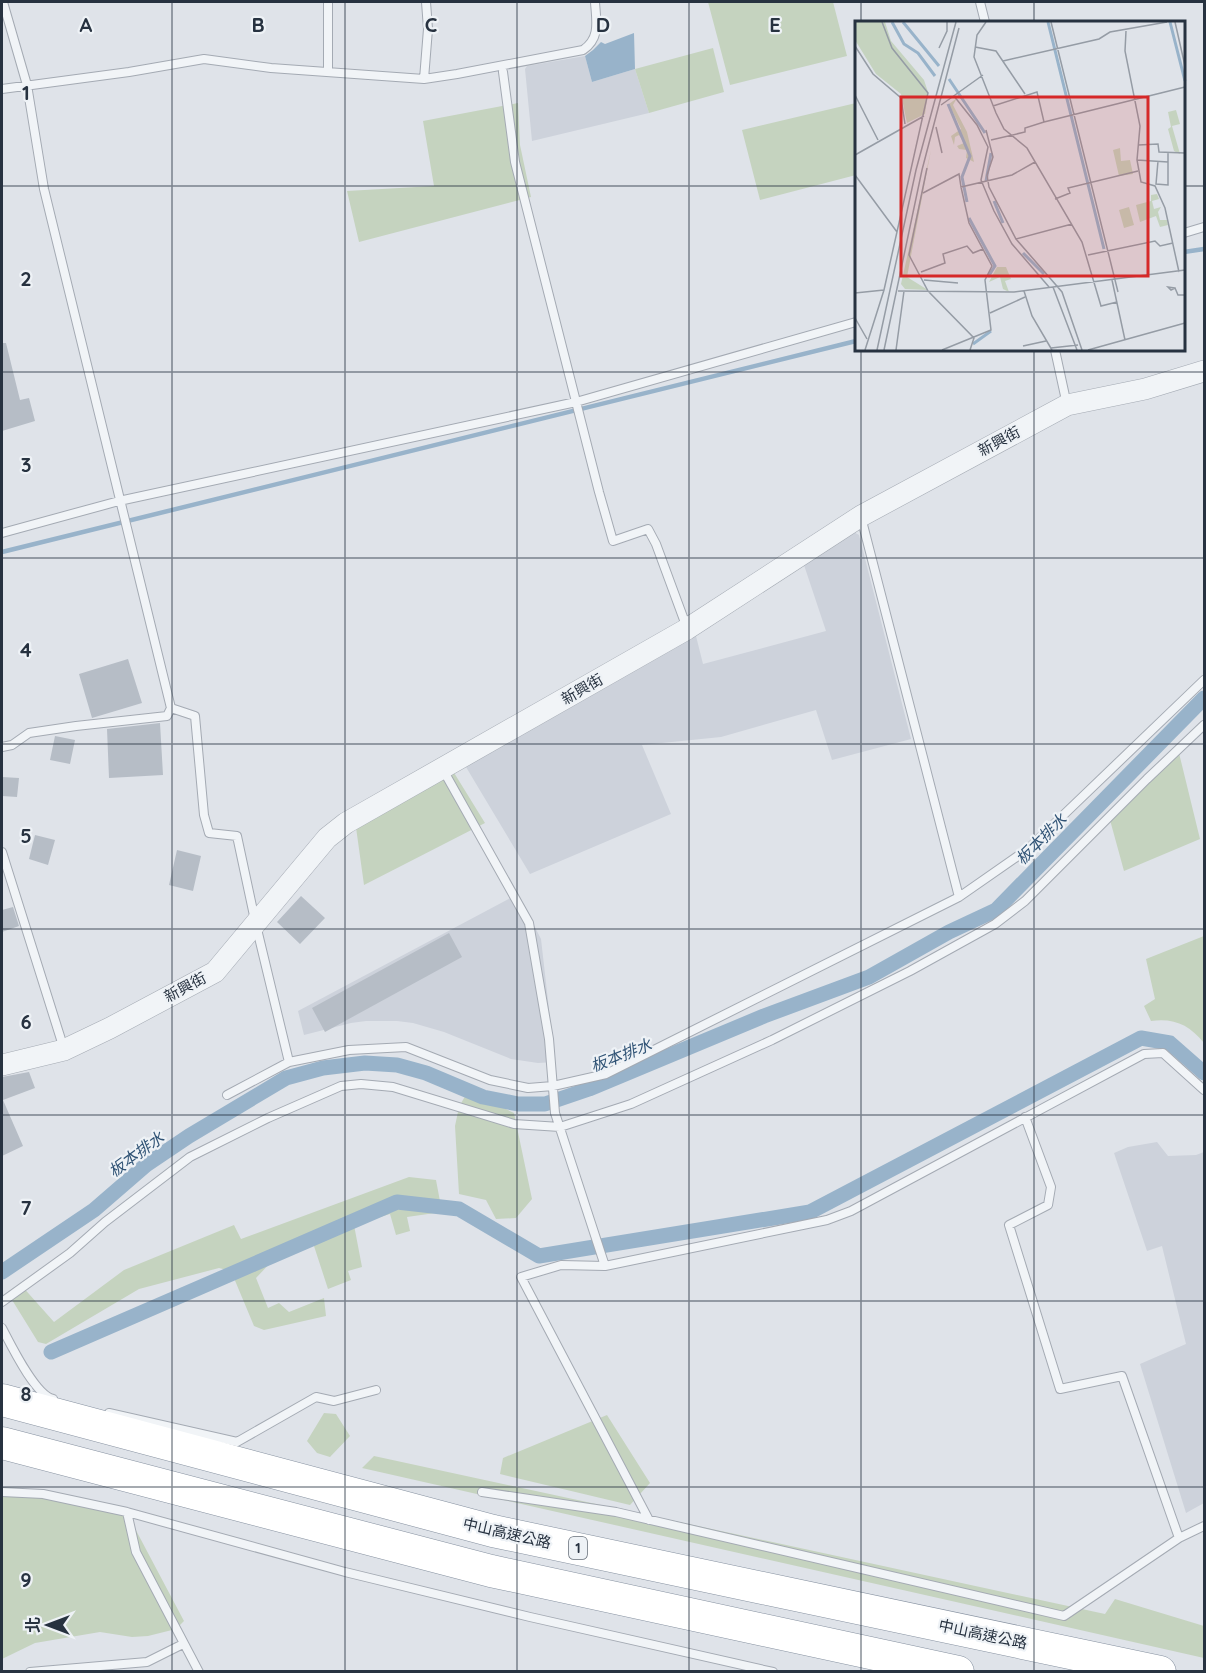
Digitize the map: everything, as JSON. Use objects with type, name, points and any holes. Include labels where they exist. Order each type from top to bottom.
[{"type":"highway","name":"中山高速公路","points":[[2,1400],[493,1531],[1160,1671]]},
{"type":"highway","points":[[2,1443],[491,1571],[958,1671]]},
{"type":"street","name":"新興街","points":[[2,1065],[64,1050],[111,1028],[215,972],[327,838],[346,822],[687,629],[861,516],[1067,405],[1145,389],[1204,371]]},
{"type":"lane","points":[[2,747],[12,745],[29,734],[167,716],[171,708],[44,189],[27,85],[3,2]]},
{"type":"lane","points":[[328,2],[328,72]]},
{"type":"lane","points":[[424,79],[428,29],[426,2]]},
{"type":"lane","points":[[2,89],[129,72],[196,59],[271,68],[424,79],[457,75],[583,50],[596,36],[595,2]]},
{"type":"lane","points":[[980,2],[985,21]]},
{"type":"lane","points":[[503,72],[515,162],[613,541],[648,528],[687,629]]},
{"type":"lane","points":[[1185,233],[1204,227]]},
{"type":"lane","points":[[2,533],[119,501],[576,402],[855,322]]},
{"type":"lane","points":[[1055,351],[1067,405]]},
{"type":"lane","points":[[861,516],[959,897]]},
{"type":"lane","points":[[227,1095],[289,1062],[349,1050],[406,1047],[490,1080],[528,1088],[553,1086],[606,1074],[959,897],[1028,849],[1204,680]]},
{"type":"lane","points":[[171,708],[195,716],[204,815],[209,833],[237,836],[289,1062]]},
{"type":"lane","points":[[2,1302],[190,1157],[268,1118],[341,1086],[361,1084],[393,1087],[514,1124],[560,1127],[631,1104],[772,1040],[910,971],[995,924],[1025,901],[1204,725]]},
{"type":"lane","points":[[442,768],[529,923],[549,1039],[555,1113],[605,1266]]},
{"type":"lane","points":[[2,852],[64,1050]]},
{"type":"lane","points":[[649,1520],[521,1277],[561,1264],[605,1266],[827,1220],[851,1212],[1144,1054],[1163,1053],[1204,1090]]},
{"type":"lane","points":[[1025,1117],[1051,1186],[1048,1205],[1009,1225],[1060,1389],[1122,1376],[1179,1538]]},
{"type":"lane","points":[[2,1328],[33,1382],[47,1398],[58,1401]]},
{"type":"lane","points":[[104,1411],[237,1442],[316,1397],[334,1401],[375,1390]]},
{"type":"lane","points":[[2,1492],[43,1494],[127,1512],[357,1575],[773,1671]]},
{"type":"lane","points":[[482,1492],[616,1512],[1065,1616],[1179,1538],[1204,1526]]},
{"type":"lane","points":[[127,1512],[136,1552],[199,1671]]},
{"type":"lane","points":[[30,1671],[147,1662],[183,1644]]},
{"type":"shaded area","points":[[585,56],[592,82],[635,69],[649,113],[532,141],[525,69],[527,66]]},
{"type":"shaded area","points":[[852,531],[859,535],[911,739],[832,760],[816,710],[721,737],[642,745],[671,814],[530,874],[460,757],[693,624],[703,664],[826,631],[803,562]]},
{"type":"shaded area","points":[[518,894],[541,939],[555,1062],[538,1063],[511,1059],[444,1032],[397,1021],[351,1023],[304,1035],[298,1011]]},
{"type":"shaded area","points":[[1157,1142],[1168,1156],[1196,1155],[1204,1152],[1204,1503],[1186,1513],[1140,1364],[1186,1344],[1162,1246],[1147,1251],[1114,1153],[1128,1147]]},
{"type":"green space","points":[[708,2],[833,2],[847,56],[730,85]]},
{"type":"green space","points":[[713,48],[724,92],[649,113],[635,69]]},
{"type":"green space","points":[[518,103],[520,145],[531,197],[359,242],[347,191],[434,186],[423,121]]},
{"type":"green space","points":[[855,103],[855,175],[760,200],[742,130]]},
{"type":"green space","points":[[1179,753],[1200,839],[1124,871],[1110,820]]},
{"type":"green space","points":[[448,763],[485,823],[364,885],[354,813]]},
{"type":"green space","points":[[1204,936],[1204,1043],[1181,1024],[1160,1020],[1151,1021],[1144,1006],[1155,999],[1146,959]]},
{"type":"green space","points":[[468,1091],[514,1113],[532,1199],[516,1218],[496,1219],[486,1200],[459,1194],[455,1126],[459,1107]]},
{"type":"green space","points":[[409,1177],[436,1180],[442,1212],[407,1217],[410,1231],[396,1235],[390,1214],[354,1225],[362,1267],[348,1271],[351,1280],[328,1289],[313,1243],[274,1259],[256,1278],[268,1308],[279,1303],[289,1312],[324,1298],[326,1316],[264,1330],[254,1326],[231,1271],[219,1268],[139,1289],[46,1344],[38,1342],[9,1295],[13,1288],[21,1285],[54,1322],[124,1270],[234,1225],[241,1239]]},
{"type":"green space","points":[[324,1413],[336,1414],[350,1436],[330,1457],[317,1453],[307,1441]]},
{"type":"green space","points":[[607,1415],[650,1483],[630,1505],[500,1474],[503,1458]]},
{"type":"green space","points":[[374,1456],[1105,1614],[1115,1599],[1204,1626],[1204,1658],[362,1468]]},
{"type":"green space","points":[[2,1490],[114,1507],[130,1519],[184,1621],[176,1629],[148,1636],[132,1637],[100,1632],[35,1643],[2,1659]]},
{"type":"water","points":[[634,33],[635,69],[592,82],[585,56],[601,42],[605,44]]},
{"type":"building","points":[[2,343],[6,343],[20,400],[29,398],[35,421],[2,431]]},
{"type":"building","points":[[128,659],[142,703],[92,718],[79,674]]},
{"type":"building","points":[[160,723],[163,775],[109,778],[107,729]]},
{"type":"building","points":[[55,736],[75,740],[70,764],[50,760]]},
{"type":"building","points":[[2,777],[19,778],[17,797],[2,796]]},
{"type":"building","points":[[35,835],[55,840],[48,865],[29,859]]},
{"type":"building","points":[[177,850],[201,856],[193,891],[169,885]]},
{"type":"building","points":[[301,896],[325,918],[300,944],[277,922]]},
{"type":"building","points":[[13,907],[19,926],[2,932],[2,910]]},
{"type":"building","points":[[449,933],[462,957],[325,1032],[312,1008]]},
{"type":"building","points":[[29,1072],[35,1088],[3,1100],[23,1146],[2,1156],[2,1077]]},
{"type":"waterway","points":[[1185,252],[1204,249]]},
{"type":"waterway","points":[[2,552],[855,341]]},
{"type":"waterway","name":"板本排水","points":[[2,1272],[94,1210],[146,1165],[189,1136],[286,1078],[323,1068],[365,1063],[397,1065],[426,1073],[483,1097],[518,1104],[545,1104],[589,1089],[764,1016],[869,977],[949,932],[996,910],[1204,698]]},
{"type":"waterway","points":[[51,1352],[397,1202],[459,1209],[539,1256],[810,1212],[1141,1038],[1170,1043],[1204,1073]]}]
